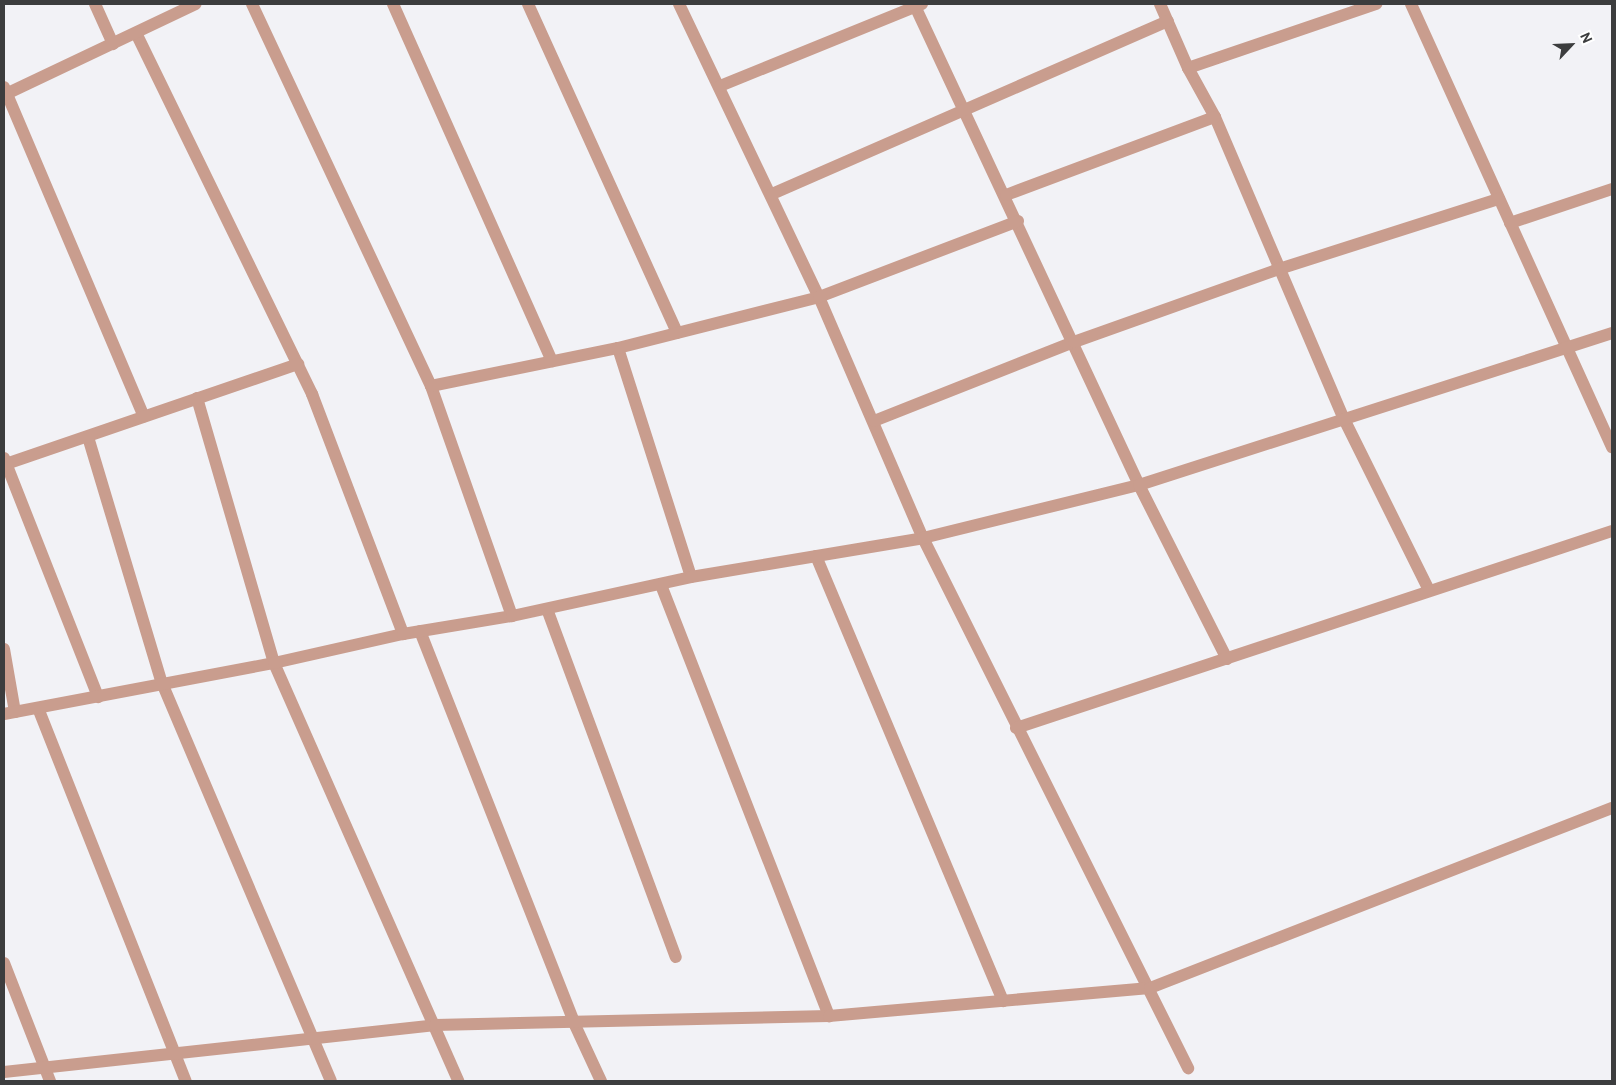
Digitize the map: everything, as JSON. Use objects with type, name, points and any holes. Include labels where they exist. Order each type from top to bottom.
[{"type":"street","points":[[95,4],[113,44]]},
{"type":"street","points":[[144,417],[5,92],[113,44],[196,4]]},
{"type":"street","points":[[252,4],[431,386],[512,616]]},
{"type":"street","points":[[393,4],[552,361]]},
{"type":"street","points":[[528,4],[677,333]]},
{"type":"street","points":[[679,4],[772,194],[874,421],[923,538],[1016,728],[1150,988],[1188,1068]]},
{"type":"street","points":[[1160,4],[1188,68],[1215,117],[1344,419],[1429,590]]},
{"type":"street","points":[[1188,68],[1376,4]]},
{"type":"street","points":[[1411,4],[1612,448]]},
{"type":"street","points":[[720,86],[917,5],[963,112],[1006,195],[1139,485],[1227,659]]},
{"type":"street","points":[[772,194],[1168,21]]},
{"type":"street","points":[[136,33],[298,364],[346,479],[403,634]]},
{"type":"street","points":[[1006,195],[1215,117]]},
{"type":"street","points":[[1510,223],[1612,189]]},
{"type":"street","points":[[874,421],[1074,342],[1279,269],[1499,199]]},
{"type":"street","points":[[431,386],[618,348],[819,297],[1018,221]]},
{"type":"street","points":[[4,649],[9,713],[162,682],[274,663],[403,634],[547,609],[661,585],[691,576],[923,538],[1139,485],[1612,333]]},
{"type":"street","points":[[618,348],[691,576]]},
{"type":"street","points":[[98,696],[5,461],[88,437],[298,364]]},
{"type":"street","points":[[197,398],[274,663],[435,1025],[458,1081]]},
{"type":"street","points":[[88,437],[162,682],[331,1081]]},
{"type":"street","points":[[1016,728],[1612,531]]},
{"type":"street","points":[[816,556],[1003,1001]]},
{"type":"street","points":[[661,585],[829,1016]]},
{"type":"street","points":[[547,609],[676,958]]},
{"type":"street","points":[[420,631],[575,1025],[601,1081]]},
{"type":"street","points":[[38,708],[186,1081]]},
{"type":"street","points":[[4,1072],[176,1055],[435,1025],[575,1025],[829,1016],[1150,988],[1612,808]]},
{"type":"street","points":[[4,963],[50,1081]]}]
